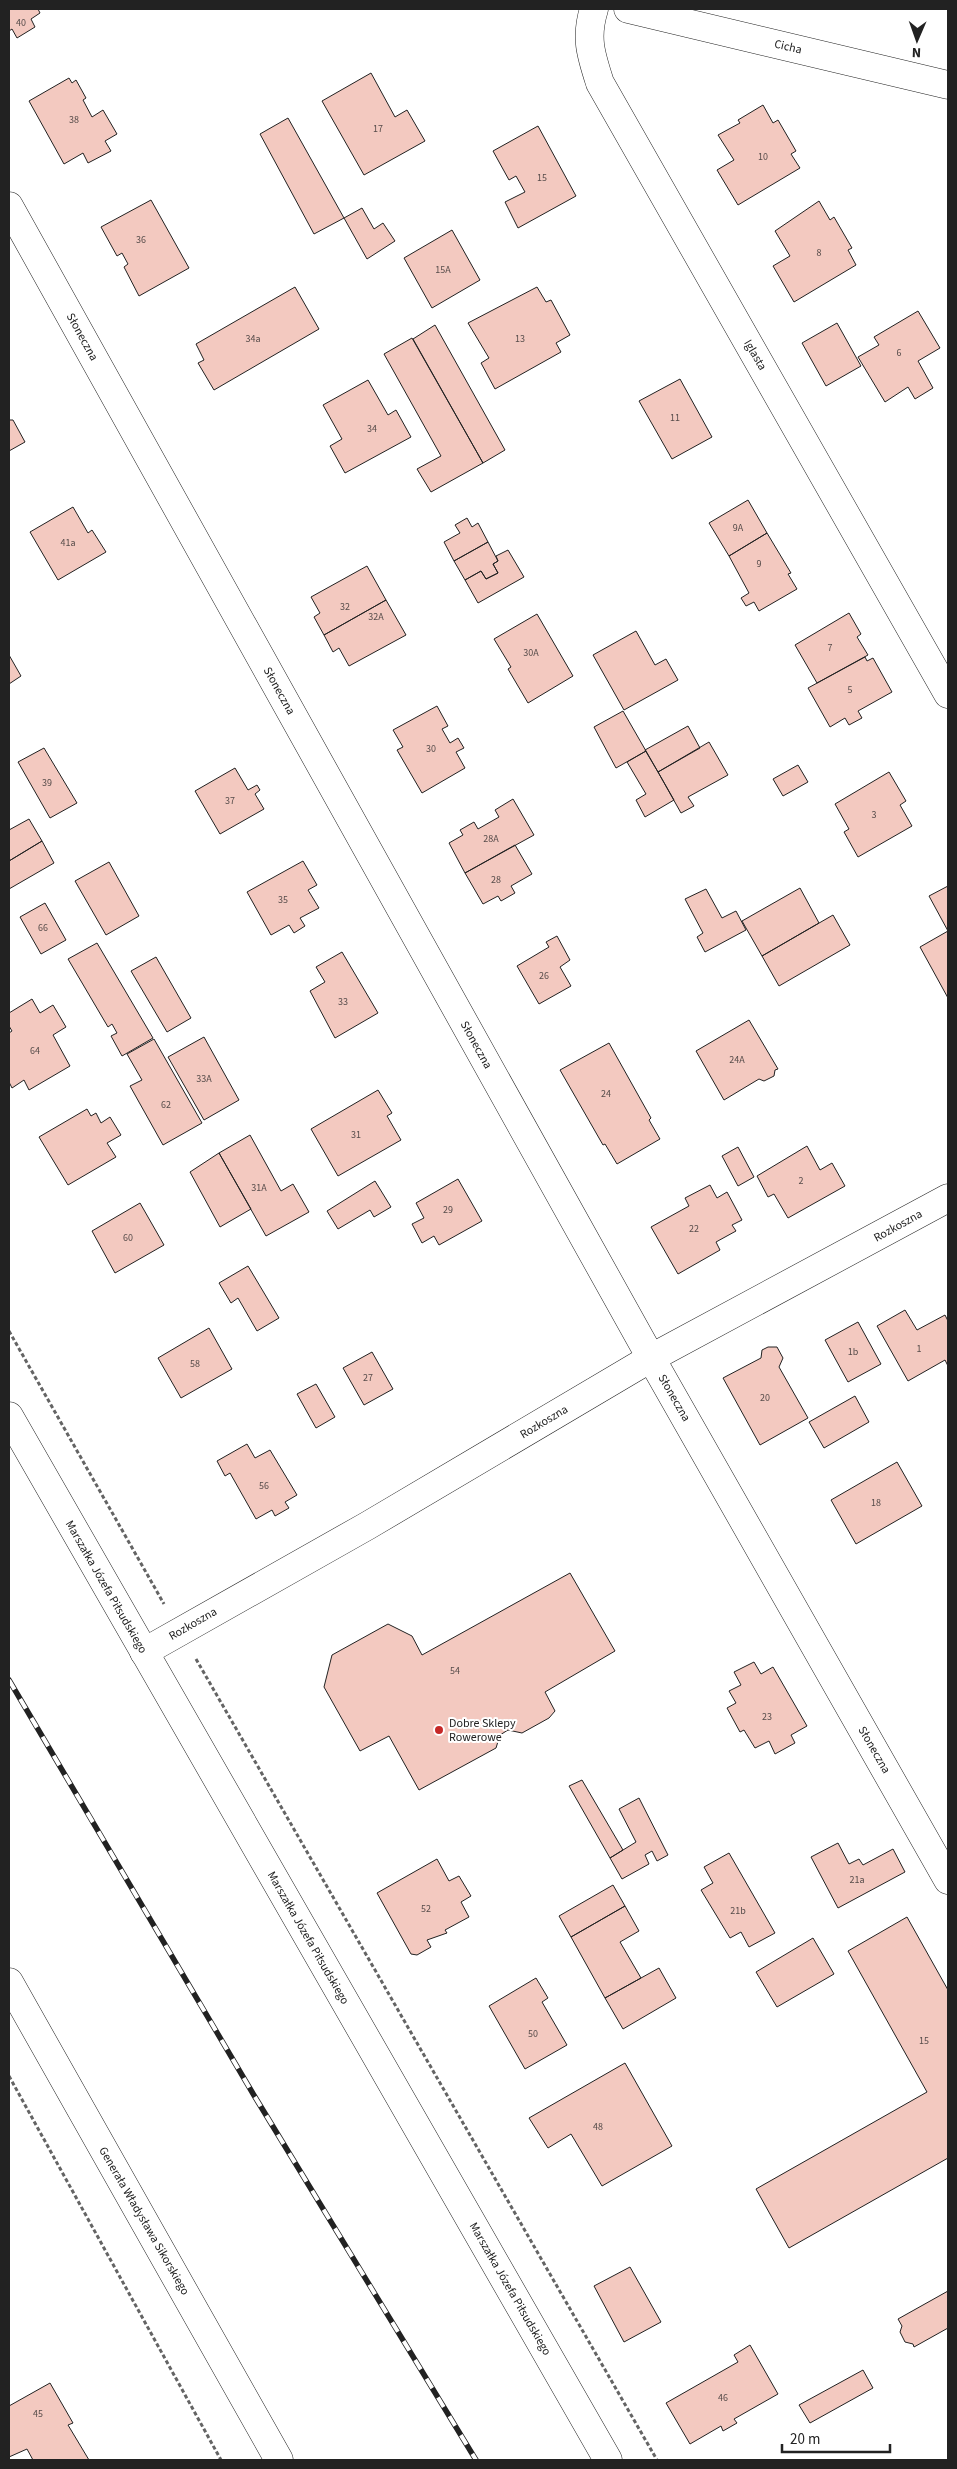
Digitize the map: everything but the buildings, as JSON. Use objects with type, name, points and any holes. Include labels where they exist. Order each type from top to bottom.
[{"type":"street","name":"Iglasta","points":[[594,9],[589,24],[588,45],[600,83],[948,694]]},
{"type":"street","name":"Cicha","points":[[633,9],[948,85]]},
{"type":"street","name":"Słoneczna","points":[[9,206],[651,1358],[948,1880]]},
{"type":"street","name":"Rozkoszna","points":[[144,1652],[368,1526],[651,1358],[948,1198]]},
{"type":"street","name":"Marszałka Józefa Piłsudskiego","points":[[9,1416],[608,2460]]},
{"type":"street","name":"Generała Władysława Sikorskiego","points":[[9,1982],[279,2460]]},
{"type":"path","points":[[9,1330],[180,1632],[657,2460]]},
{"type":"path","points":[[9,2076],[221,2460]]},
{"type":"railway","points":[[9,1680],[255,2097],[476,2460]]},
{"type":"place","name":"Dobre Sklepy Rowerowe","points":[[439,1730]]}]
